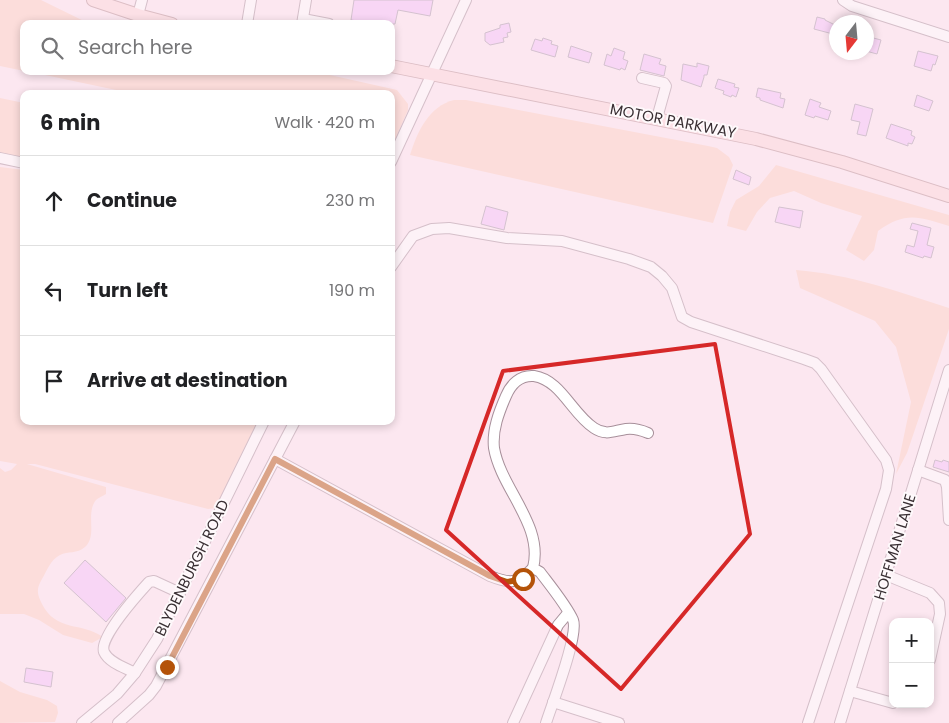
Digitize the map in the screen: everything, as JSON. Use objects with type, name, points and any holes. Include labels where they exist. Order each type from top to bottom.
[{"type":"main road","points":[[93,0],[155,20]]},
{"type":"main road","name":"MOTOR PARKWAY","points":[[395,67],[657,118],[776,144],[949,196]]},
{"type":"street","points":[[138,16],[142,0]]},
{"type":"street","points":[[247,20],[249,0]]},
{"type":"street","points":[[302,20],[306,0]]},
{"type":"street","points":[[395,153],[466,0]]},
{"type":"street","points":[[843,0],[852,6],[949,37]]},
{"type":"street","points":[[642,78],[664,83],[666,86],[657,118]]},
{"type":"street","points":[[0,158],[20,163]]},
{"type":"street","points":[[395,261],[413,236],[432,229],[449,228],[507,238],[562,241],[629,259],[651,267],[672,288],[682,317],[691,322],[815,363],[821,369],[882,454],[889,470],[886,489],[808,723]]},
{"type":"street","name":"HOFFMAN LANE","points":[[840,723],[949,370]]},
{"type":"street","points":[[275,459],[490,576],[507,582],[523,579],[533,568],[536,557],[534,542],[517,501],[502,472],[494,447],[495,428],[501,406],[508,391],[516,381],[525,376],[536,376],[546,380],[555,387],[583,420],[595,429],[607,433],[637,429],[648,433]]},
{"type":"street","name":"BLYDENBURGH ROAD","points":[[82,723],[117,694],[135,674],[157,638],[262,425]]},
{"type":"street","points":[[118,723],[149,695],[156,686],[293,425]]},
{"type":"street","points":[[918,470],[945,480],[949,520]]},
{"type":"street","points":[[533,568],[540,572],[573,620],[573,633],[546,723]]},
{"type":"street","points":[[886,575],[930,593],[939,603],[940,614],[934,642]]},
{"type":"street","points":[[135,674],[110,659],[104,653],[103,647],[109,633],[149,582],[154,581],[180,593]]},
{"type":"street","points":[[513,723],[558,625],[568,613]]},
{"type":"street","points":[[850,691],[889,702]]},
{"type":"street","points":[[552,702],[619,723]]},
{"type":"highlighted area","points":[[715,344],[750,534],[621,689],[446,530],[503,371]]},
{"type":"shaded area","points":[[0,0],[41,0],[82,20],[20,20],[20,70],[0,66]]},
{"type":"shaded area","points":[[45,75],[330,75],[397,90],[408,104],[408,110],[395,140],[395,90],[116,90]]},
{"type":"shaded area","points":[[0,98],[20,102],[20,157],[0,153]]},
{"type":"shaded area","points":[[454,100],[466,100],[717,148],[729,157],[733,165],[713,223],[410,155],[425,121],[438,108]]},
{"type":"shaded area","points":[[776,165],[949,215],[949,226],[921,218],[905,218],[897,221],[878,231],[874,250],[864,261],[846,250],[862,216],[821,203],[794,191],[770,198],[757,212],[746,231],[727,226],[730,212],[736,200],[759,186]]},
{"type":"shaded area","points":[[0,167],[20,170],[20,425],[259,425],[216,508],[208,509],[35,464],[27,464],[106,487],[106,494],[96,500],[91,512],[91,537],[89,542],[85,547],[76,552],[57,557],[47,569],[38,589],[42,604],[54,619],[62,623],[87,629],[103,637],[92,643],[63,635],[39,620],[24,614],[0,614],[0,468],[5,472],[11,470],[17,464],[0,461]]},
{"type":"shaded area","points":[[796,270],[835,275],[893,290],[949,308],[949,329],[907,453],[896,474],[911,402],[896,347],[875,321],[800,288]]},
{"type":"shaded area","points":[[0,681],[20,692],[47,700],[57,706],[58,713],[55,722],[0,723]]},
{"type":"building","points":[[354,0],[433,0],[430,16],[398,10],[395,24],[395,20],[351,20]]},
{"type":"building","points":[[817,17],[829,22],[829,33],[814,29]]},
{"type":"building","points":[[509,23],[511,32],[507,33],[508,37],[503,38],[504,42],[490,45],[485,41],[485,33],[500,28],[500,25]]},
{"type":"building","points":[[543,38],[552,41],[551,44],[558,46],[555,57],[531,50],[535,39],[542,41]]},
{"type":"building","points":[[874,38],[881,40],[877,54],[874,53]]},
{"type":"building","points":[[571,46],[592,53],[589,63],[568,57]]},
{"type":"building","points":[[614,48],[625,52],[623,59],[628,61],[625,70],[604,65],[607,54],[611,56]]},
{"type":"building","points":[[918,51],[938,56],[931,71],[914,66]]},
{"type":"building","points":[[644,54],[661,59],[659,64],[666,66],[664,76],[640,70]]},
{"type":"building","points":[[697,63],[709,66],[701,87],[681,80],[683,64],[697,67]]},
{"type":"building","points":[[718,79],[735,84],[734,87],[739,88],[736,97],[723,94],[724,91],[715,88]]},
{"type":"building","points":[[758,88],[781,93],[780,98],[785,99],[783,108],[756,97]]},
{"type":"building","points":[[917,95],[933,101],[929,111],[914,106]]},
{"type":"building","points":[[810,99],[821,103],[819,107],[831,111],[828,120],[805,115]]},
{"type":"building","points":[[855,104],[873,109],[866,136],[857,134],[860,122],[851,120]]},
{"type":"building","points":[[891,124],[912,131],[911,135],[915,137],[912,144],[908,143],[908,146],[886,138]]},
{"type":"building","points":[[736,170],[751,177],[749,185],[733,179]]},
{"type":"building","points":[[486,206],[508,212],[504,230],[481,224]]},
{"type":"building","points":[[779,207],[803,211],[800,228],[775,222]]},
{"type":"building","points":[[912,223],[931,228],[927,245],[934,247],[931,258],[924,256],[923,258],[905,252],[907,245],[914,247],[918,231],[910,229]]},
{"type":"building","points":[[935,460],[949,462],[949,472],[933,467]]},
{"type":"building","points":[[85,560],[126,598],[106,622],[64,583]]},
{"type":"building","points":[[26,668],[53,672],[51,687],[24,682]]},
{"type":"route","points":[[167,667],[275,459],[490,576],[507,582],[523,579]]}]
